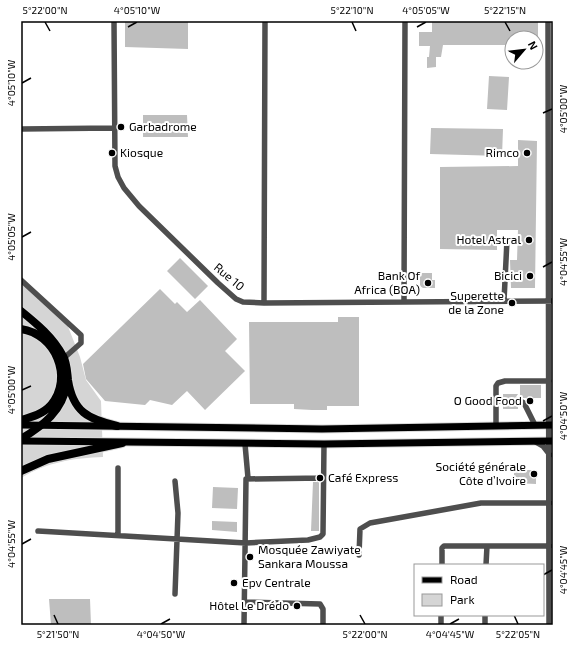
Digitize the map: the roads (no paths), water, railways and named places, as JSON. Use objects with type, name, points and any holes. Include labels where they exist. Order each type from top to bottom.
[{"type":"highway","points":[[21,311],[51,337],[64,358],[71,395],[82,413],[89,417],[117,426]]},
{"type":"highway","points":[[21,329],[38,335],[51,346],[57,355],[61,375],[58,392],[51,405],[35,416],[21,420]]},
{"type":"highway","points":[[21,440],[52,417],[62,402],[68,379]]},
{"type":"highway","points":[[21,471],[48,459],[122,443]]},
{"type":"main road","points":[[21,425],[322,429],[551,426]]},
{"type":"main road","points":[[21,440],[245,444],[551,441]]},
{"type":"street","name":"Rue 10","points":[[114,21],[114,128],[115,166],[118,177],[139,206],[236,299],[243,302],[264,303],[550,301]]},
{"type":"street","points":[[264,303],[265,21]]},
{"type":"street","points":[[404,21],[404,301]]},
{"type":"street","points":[[548,21],[550,301],[549,381],[551,426],[551,604],[549,625]]},
{"type":"street","points":[[21,129],[114,128]]},
{"type":"street","points":[[504,301],[507,240]]},
{"type":"street","points":[[21,280],[81,335],[81,343],[64,358]]},
{"type":"street","points":[[496,426],[500,401],[496,386],[501,381],[549,381]]},
{"type":"street","points":[[518,400],[524,403],[535,426]]},
{"type":"street","points":[[535,441],[544,446],[550,455]]},
{"type":"street","points":[[244,625],[246,543],[245,482],[248,478],[245,444]]},
{"type":"street","points":[[38,531],[246,543],[308,540],[322,536],[324,444]]},
{"type":"street","points":[[118,468],[118,535]]},
{"type":"street","points":[[248,478],[323,478]]},
{"type":"street","points":[[174,482],[178,513],[175,594]]},
{"type":"street","points":[[359,555],[360,529],[370,523],[481,503],[550,502]]},
{"type":"street","points":[[442,564],[442,548],[444,546],[550,546]]},
{"type":"street","points":[[486,564],[487,546]]},
{"type":"street","points":[[244,602],[320,604],[323,609],[323,625]]},
{"type":"tunnel","points":[[503,401],[518,400]]},
{"type":"place","name":"Garbadrome","points":[[121,127]]},
{"type":"place","name":"Kiosque","points":[[112,153]]},
{"type":"place","name":"Rimco","points":[[527,153]]},
{"type":"place","name":"Hotel Astral","points":[[529,240]]},
{"type":"place","name":"Bicici","points":[[530,276]]},
{"type":"place","name":"Bank Of Africa (BOA)","points":[[428,283]]},
{"type":"place","name":"Superette de la Zone","points":[[512,303]]},
{"type":"place","name":"O Good Food","points":[[530,401]]},
{"type":"place","name":"Société générale Côte d’Ivoire","points":[[534,474]]},
{"type":"place","name":"Café Express","points":[[320,478]]},
{"type":"place","name":"Mosquée Zawiyate Sankara Moussa","points":[[250,557]]},
{"type":"place","name":"Epv Centrale","points":[[234,583]]},
{"type":"place","name":"Hôtel Le Drédo","points":[[297,606]]}]
